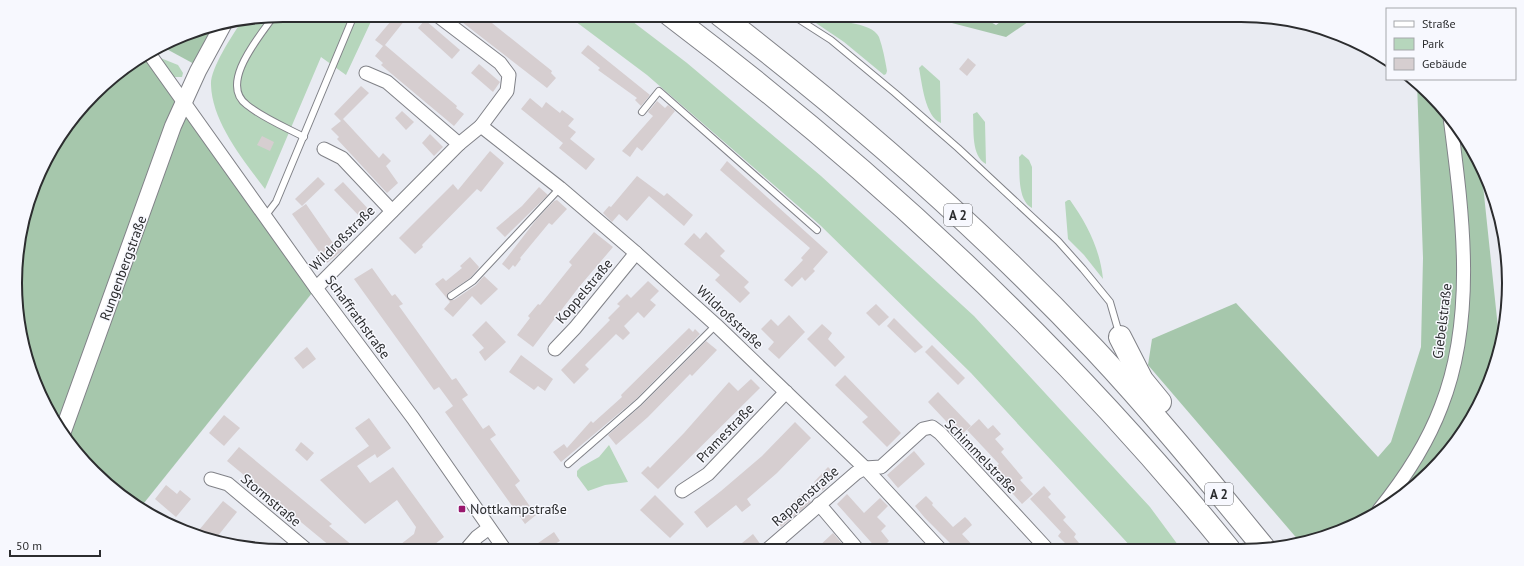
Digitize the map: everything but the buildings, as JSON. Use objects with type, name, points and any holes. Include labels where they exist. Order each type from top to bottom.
[{"type":"highway","name":"A 2","points":[[679,22],[746,73],[837,149],[1001,298],[1173,480],[1225,544]]},
{"type":"highway","name":"A 2","points":[[729,22],[859,127],[937,195],[1012,266],[1096,351],[1174,439],[1260,543]]},
{"type":"highway","points":[[1120,337],[1142,380],[1163,405],[1174,439]]},
{"type":"street","name":"Wildroßstraße","points":[[316,288],[460,144],[481,126],[507,91],[509,75],[500,63],[446,22]]},
{"type":"street","name":"Rungenbergstraße","points":[[65,426],[173,126],[185,104],[198,71],[220,30]]},
{"type":"street","points":[[152,57],[185,104]]},
{"type":"street","points":[[366,72],[387,82],[460,144]]},
{"type":"street","name":"Schaffrathstraße","points":[[185,104],[266,215],[316,288],[413,418],[501,544]]},
{"type":"street","name":"Wildroßstraße","points":[[481,126],[560,188],[636,253],[716,325],[865,468],[935,544]]},
{"type":"street","name":"Giebelstraße","points":[[1388,499],[1419,453],[1441,407],[1455,359],[1462,301],[1464,248],[1451,129]]},
{"type":"street","name":"Wildroßstraße","points":[[324,149],[342,158],[392,211]]},
{"type":"street","name":"Koppelstraße","points":[[555,349],[575,328],[636,253]]},
{"type":"street","name":"Pramestraße","points":[[682,491],[708,474],[786,392]]},
{"type":"street","name":"Schimmelstraße","points":[[865,468],[881,467],[923,429],[932,427],[940,433],[1042,544]]},
{"type":"street","name":"Rappenstraße","points":[[774,544],[856,473],[865,468]]},
{"type":"street","name":"Stormstraße","points":[[211,479],[228,484],[300,544]]},
{"type":"street","points":[[819,504],[853,544]]},
{"type":"street","points":[[471,544],[477,537],[489,528]]},
{"type":"lane","points":[[266,215],[276,202],[351,22]]},
{"type":"lane","points":[[803,22],[830,40],[895,93],[958,148],[1058,241],[1110,302],[1120,337]]},
{"type":"lane","points":[[269,23],[242,63],[237,76],[239,96],[246,105],[304,137]]},
{"type":"lane","points":[[642,112],[659,91],[817,230]]},
{"type":"lane","points":[[451,296],[473,281],[560,188]]},
{"type":"lane","points":[[568,464],[639,402],[716,325]]},
{"type":"green space","points":[[283,22],[371,22],[346,75],[321,57],[265,189],[230,140],[217,113],[213,99],[211,85],[214,70],[239,26],[249,24]]},
{"type":"green space","points":[[576,22],[633,22],[687,63],[821,176],[974,316],[1150,507],[1177,544],[1128,544],[971,373],[820,225],[647,75]]},
{"type":"green space","points":[[814,22],[845,22],[860,25],[875,32],[882,45],[887,71],[886,74],[884,75],[844,42]]},
{"type":"green space","points":[[948,22],[991,22],[996,25],[1000,22],[1028,22],[1006,37]]},
{"type":"green space","points":[[212,32],[196,65],[167,49]]},
{"type":"green space","points":[[158,57],[178,65],[183,73],[182,77],[172,77]]},
{"type":"green space","points":[[151,58],[316,288],[144,504],[124,490],[98,468],[66,428],[49,398],[31,351],[24,317],[22,283],[24,249],[31,215],[42,183],[57,152],[66,138],[98,98],[124,76]]},
{"type":"green space","points":[[922,65],[940,81],[941,123],[931,114],[925,99],[919,68]]},
{"type":"green space","points":[[1417,91],[1426,98],[1458,138],[1483,186],[1498,328],[1492,355],[1482,383],[1467,414],[1448,442],[1426,468],[1400,490],[1372,509],[1341,524],[1297,538],[1148,365],[1152,339],[1236,303],[1378,457],[1391,442],[1421,347],[1423,258]]},
{"type":"green space","points":[[977,112],[985,122],[986,164],[978,155],[974,142],[973,114]]},
{"type":"green space","points":[[1022,154],[1029,160],[1032,167],[1032,208],[1024,199],[1020,185],[1019,157]]},
{"type":"green space","points":[[1070,200],[1076,209],[1092,237],[1099,257],[1103,279],[1084,255],[1068,239],[1065,202]]},
{"type":"green space","points":[[609,445],[628,482],[605,485],[588,491],[577,476],[577,471],[581,467],[599,457]]},
{"type":"place","name":"Nottkampstraße","points":[[462,509]]}]
